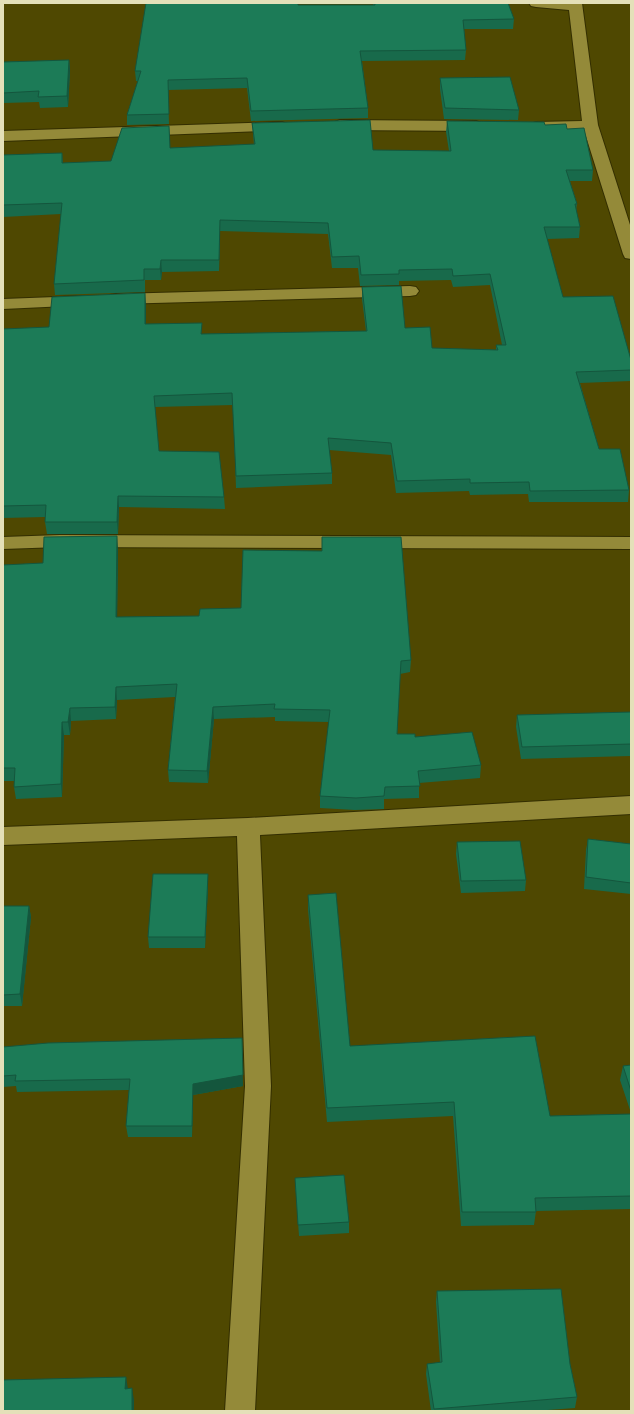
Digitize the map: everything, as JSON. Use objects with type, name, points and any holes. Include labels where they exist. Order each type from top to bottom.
[{"type":"street","points":[[536,3],[576,5],[590,125],[631,254]]},
{"type":"street","points":[[327,125],[359,124],[493,127]]},
{"type":"street","points":[[524,127],[590,125]]},
{"type":"street","points":[[3,136],[296,126]]},
{"type":"street","points":[[3,304],[410,291]]},
{"type":"street","points":[[3,543],[60,541],[631,542]]},
{"type":"street","points":[[3,836],[248,827],[631,805]]},
{"type":"street","points":[[240,1411],[258,1086],[248,827]]},
{"type":"building","points":[[146,3],[298,3],[298,5],[375,5],[375,3],[508,3],[514,19],[463,20],[466,50],[360,51],[368,108],[251,111],[247,78],[168,80],[169,114],[127,115],[141,71],[135,71]]},
{"type":"building","points":[[69,60],[67,96],[38,97],[39,91],[3,93],[3,62]]},
{"type":"building","points":[[510,77],[519,110],[445,108],[440,78]]},
{"type":"building","points":[[370,120],[373,150],[451,151],[447,121],[544,122],[545,125],[566,124],[567,129],[584,128],[593,170],[566,170],[577,204],[575,204],[580,227],[544,227],[563,297],[613,296],[631,360],[631,370],[576,372],[599,449],[620,449],[629,490],[530,491],[529,482],[470,483],[470,479],[397,481],[391,443],[328,438],[332,473],[236,476],[232,393],[154,396],[159,451],[219,452],[224,497],[118,496],[117,522],[45,522],[46,505],[3,506],[3,329],[49,327],[52,297],[145,293],[145,324],[202,323],[201,334],[367,331],[362,287],[401,286],[405,328],[430,327],[432,348],[498,350],[496,345],[506,345],[490,274],[453,276],[452,269],[399,270],[399,274],[361,275],[359,256],[332,257],[328,223],[220,220],[219,260],[161,260],[160,269],[144,269],[144,280],[54,284],[62,203],[3,205],[3,155],[62,153],[62,163],[111,161],[122,128],[169,126],[170,148],[255,144],[252,123]]},
{"type":"building","points":[[117,536],[116,617],[199,616],[200,609],[241,608],[243,550],[322,551],[322,537],[401,537],[411,660],[401,661],[397,734],[415,734],[415,737],[472,732],[481,765],[418,771],[420,786],[385,787],[384,796],[356,798],[320,796],[330,710],[274,709],[275,704],[213,707],[207,771],[168,770],[177,684],[116,687],[115,707],[70,708],[68,722],[62,722],[61,784],[14,787],[15,768],[3,768],[3,565],[43,563],[44,537]]},
{"type":"building","points":[[631,712],[631,744],[522,747],[517,715]]},
{"type":"building","points":[[588,839],[631,844],[631,883],[586,877]]},
{"type":"building","points":[[520,841],[526,880],[461,881],[457,842]]},
{"type":"building","points":[[153,874],[208,874],[205,937],[148,937]]},
{"type":"building","points":[[336,893],[350,1046],[535,1036],[550,1116],[631,1114],[631,1196],[535,1198],[536,1212],[462,1212],[454,1102],[327,1108],[308,895]]},
{"type":"building","points":[[3,906],[29,906],[20,994],[3,995]]},
{"type":"building","points":[[242,1038],[243,1075],[193,1084],[192,1126],[126,1126],[130,1079],[15,1081],[16,1075],[3,1076],[3,1047],[48,1043]]},
{"type":"building","points":[[631,1065],[631,1091],[623,1066]]},
{"type":"building","points":[[344,1175],[349,1222],[298,1225],[295,1178]]},
{"type":"building","points":[[561,1289],[570,1364],[577,1397],[434,1409],[427,1364],[442,1362],[437,1291]]},
{"type":"building","points":[[126,1377],[125,1389],[132,1388],[132,1411],[3,1411],[3,1380]]}]
